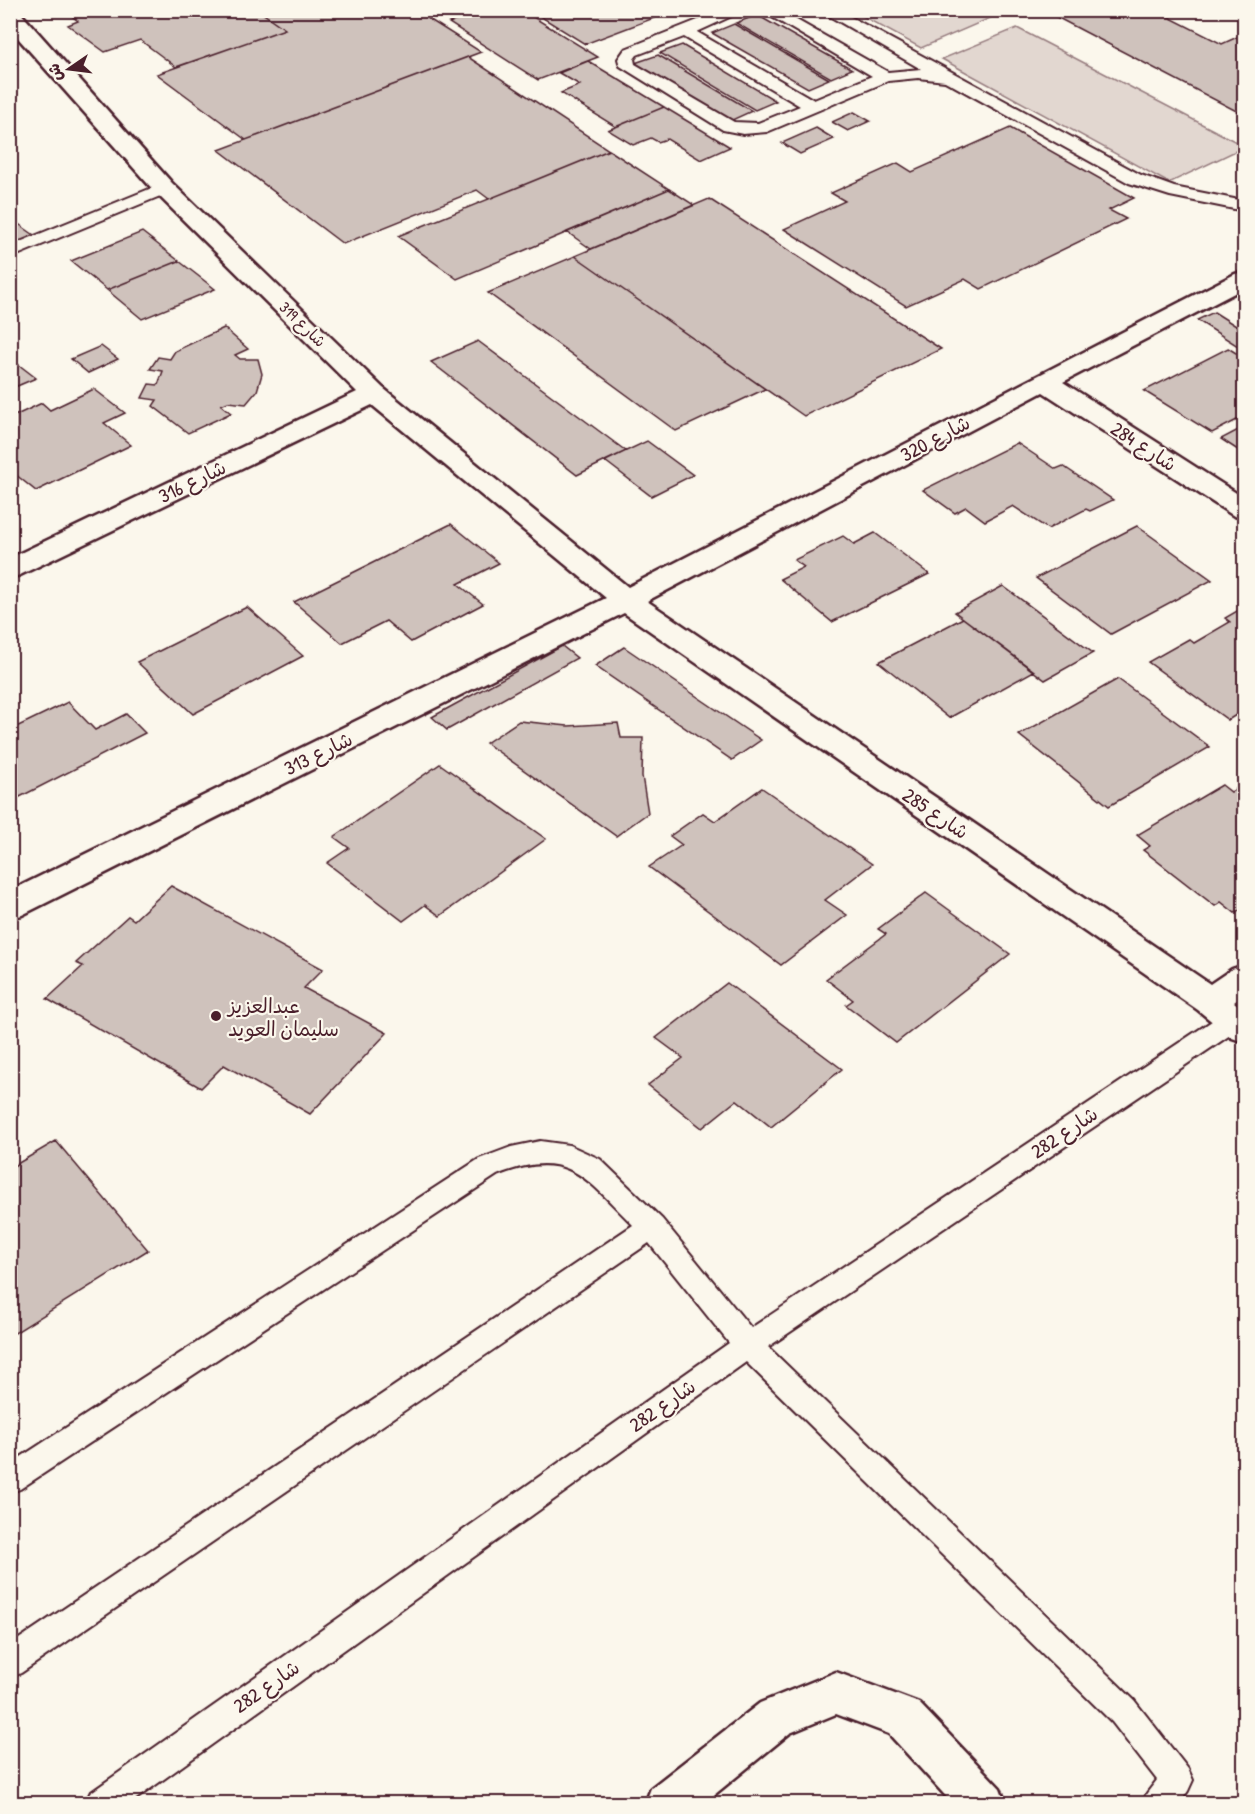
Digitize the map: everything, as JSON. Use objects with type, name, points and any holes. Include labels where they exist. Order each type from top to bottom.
[{"type":"street","name":"شارع 319","points":[[10,15],[164,188],[374,394],[626,600]]},
{"type":"street","name":"شارع 320","points":[[626,600],[1044,381],[1245,279]]},
{"type":"street","name":"شارع 284","points":[[1044,381],[1245,510]]},
{"type":"street","name":"شارع 316","points":[[10,569],[374,394]]},
{"type":"street","name":"شارع 313","points":[[10,906],[626,600]]},
{"type":"street","name":"شارع 285","points":[[626,600],[1229,1016]]},
{"type":"street","points":[[1229,1016],[1245,978]]},
{"type":"street","points":[[667,1803],[775,1718],[836,1693],[904,1718],[984,1803]]},
{"type":"lane","points":[[738,10],[631,52],[626,59],[628,66],[729,126],[743,129],[760,128],[885,76],[918,73],[948,77]]},
{"type":"lane","points":[[767,10],[885,76]]},
{"type":"lane","points":[[826,10],[1135,180],[1170,191],[1245,206]]},
{"type":"lane","points":[[685,31],[812,106]]},
{"type":"lane","points":[[10,253],[164,188]]},
{"type":"lane","name":"شارع 282","points":[[101,1803],[748,1345],[1229,1016]]},
{"type":"lane","points":[[10,1480],[488,1167],[511,1158],[540,1152],[569,1156],[591,1167],[652,1227],[748,1345],[1122,1712],[1177,1780],[1158,1803]]},
{"type":"lane","points":[[10,1663],[652,1227]]},
{"type":"shaded area","points":[[984,10],[995,16],[921,48],[853,11]]},
{"type":"shaded area","points":[[1017,28],[1244,147],[1169,183],[942,59]]},
{"type":"building","points":[[64,10],[258,10],[285,29],[176,67],[140,40],[105,52],[68,25],[78,21]]},
{"type":"building","points":[[258,10],[430,10],[421,14],[481,52],[246,140],[157,74],[285,29]]},
{"type":"building","points":[[483,10],[522,10],[598,57],[538,80],[449,23]]},
{"type":"building","points":[[530,10],[675,10],[585,44]]},
{"type":"building","points":[[1043,10],[1155,10],[1222,44],[1244,34],[1244,115]]},
{"type":"building","points":[[757,15],[852,69],[831,78],[736,23]]},
{"type":"building","points":[[734,24],[829,79],[808,88],[712,33]]},
{"type":"building","points":[[682,45],[776,101],[755,110],[660,53]]},
{"type":"building","points":[[658,55],[752,111],[730,121],[635,63]]},
{"type":"building","points":[[468,57],[609,150],[489,199],[477,190],[343,244],[219,150]]},
{"type":"building","points":[[588,61],[664,107],[616,127],[561,93],[580,85],[559,73]]},
{"type":"building","points":[[664,107],[730,147],[701,160],[667,139],[658,142],[651,138],[633,145],[608,130]]},
{"type":"building","points":[[854,112],[870,121],[848,131],[832,122]]},
{"type":"building","points":[[816,128],[834,139],[800,154],[782,143]]},
{"type":"building","points":[[1010,128],[1134,198],[1109,210],[1126,219],[981,289],[965,279],[906,306],[784,229],[845,201],[831,193],[898,163],[912,172]]},
{"type":"building","points":[[609,150],[669,189],[457,279],[398,236]]},
{"type":"building","points":[[669,189],[694,205],[591,249],[567,232]]},
{"type":"building","points":[[709,199],[941,349],[804,416],[575,256]]},
{"type":"building","points":[[10,218],[37,237],[10,248]]},
{"type":"building","points":[[142,232],[179,261],[107,290],[71,261]]},
{"type":"building","points":[[575,256],[765,389],[676,431],[488,293]]},
{"type":"building","points":[[179,261],[215,289],[142,319],[107,290]]},
{"type":"building","points":[[1214,312],[1244,331],[1244,350],[1197,320]]},
{"type":"building","points":[[224,328],[248,349],[235,355],[240,359],[258,359],[262,374],[257,391],[246,404],[228,402],[221,405],[231,413],[188,433],[153,406],[157,400],[142,398],[149,384],[158,385],[163,371],[150,369],[158,357],[170,359],[175,351]]},
{"type":"building","points":[[478,341],[626,451],[577,475],[431,362]]},
{"type":"building","points":[[101,346],[118,359],[88,373],[71,359]]},
{"type":"building","points":[[1228,348],[1244,358],[1244,425],[1237,420],[1212,433],[1144,391]]},
{"type":"building","points":[[10,358],[36,378],[10,389]]},
{"type":"building","points":[[94,389],[125,413],[104,423],[131,445],[36,491],[10,470],[10,418],[42,403],[50,410]]},
{"type":"building","points":[[1244,427],[1244,454],[1221,439]]},
{"type":"building","points":[[647,441],[693,475],[651,496],[605,461]]},
{"type":"building","points":[[1017,443],[1056,469],[1063,466],[1113,500],[1090,511],[1086,509],[1048,529],[1013,506],[985,521],[966,507],[955,513],[923,490]]},
{"type":"building","points":[[451,524],[499,563],[458,584],[483,604],[411,642],[386,621],[342,643],[294,602]]},
{"type":"building","points":[[1137,526],[1212,580],[1111,634],[1036,578]]},
{"type":"building","points":[[875,533],[929,574],[832,622],[780,579],[804,567],[794,560],[843,536],[854,544]]},
{"type":"building","points":[[1003,586],[1093,653],[1045,680],[955,612]]},
{"type":"building","points":[[247,607],[303,656],[193,714],[137,662]]},
{"type":"building","points":[[1244,607],[1244,710],[1228,720],[1148,662],[1189,639],[1194,643],[1230,622],[1225,618]]},
{"type":"building","points":[[963,618],[1034,671],[949,718],[879,662]]},
{"type":"building","points":[[562,646],[577,658],[447,730],[432,717]]},
{"type":"building","points":[[624,647],[761,740],[732,760],[595,666]]},
{"type":"building","points":[[1118,679],[1210,747],[1109,806],[1019,735]]},
{"type":"building","points":[[68,702],[95,730],[126,714],[145,733],[10,802],[10,730]]},
{"type":"building","points":[[519,721],[568,726],[618,723],[621,738],[643,738],[642,776],[648,813],[616,836],[486,743]]},
{"type":"building","points":[[440,764],[546,839],[440,916],[425,905],[403,921],[327,863],[349,848],[334,837]]},
{"type":"building","points":[[1222,785],[1231,792],[1236,789],[1244,796],[1241,800],[1244,803],[1244,908],[1235,913],[1221,902],[1215,906],[1143,850],[1150,846],[1137,835]]},
{"type":"building","points":[[762,788],[872,864],[825,900],[847,915],[781,965],[649,867],[682,845],[670,836],[703,813],[715,821]]},
{"type":"building","name":"عبدالعزيز سليمان العويد","points":[[171,886],[323,969],[304,988],[387,1033],[310,1114],[224,1065],[201,1088],[47,999],[83,966],[76,963],[128,916],[134,920]]},
{"type":"building","points":[[926,893],[1010,954],[896,1043],[846,1005],[853,1000],[826,979],[886,934],[878,929]]},
{"type":"building","points":[[727,983],[842,1069],[771,1127],[737,1100],[702,1128],[648,1085],[683,1058],[656,1038]]},
{"type":"building","points":[[56,1141],[148,1250],[10,1336],[10,1168]]},
{"type":"place","name":"عبدالعزيز سليمان العويد","points":[[216,1016]]}]
